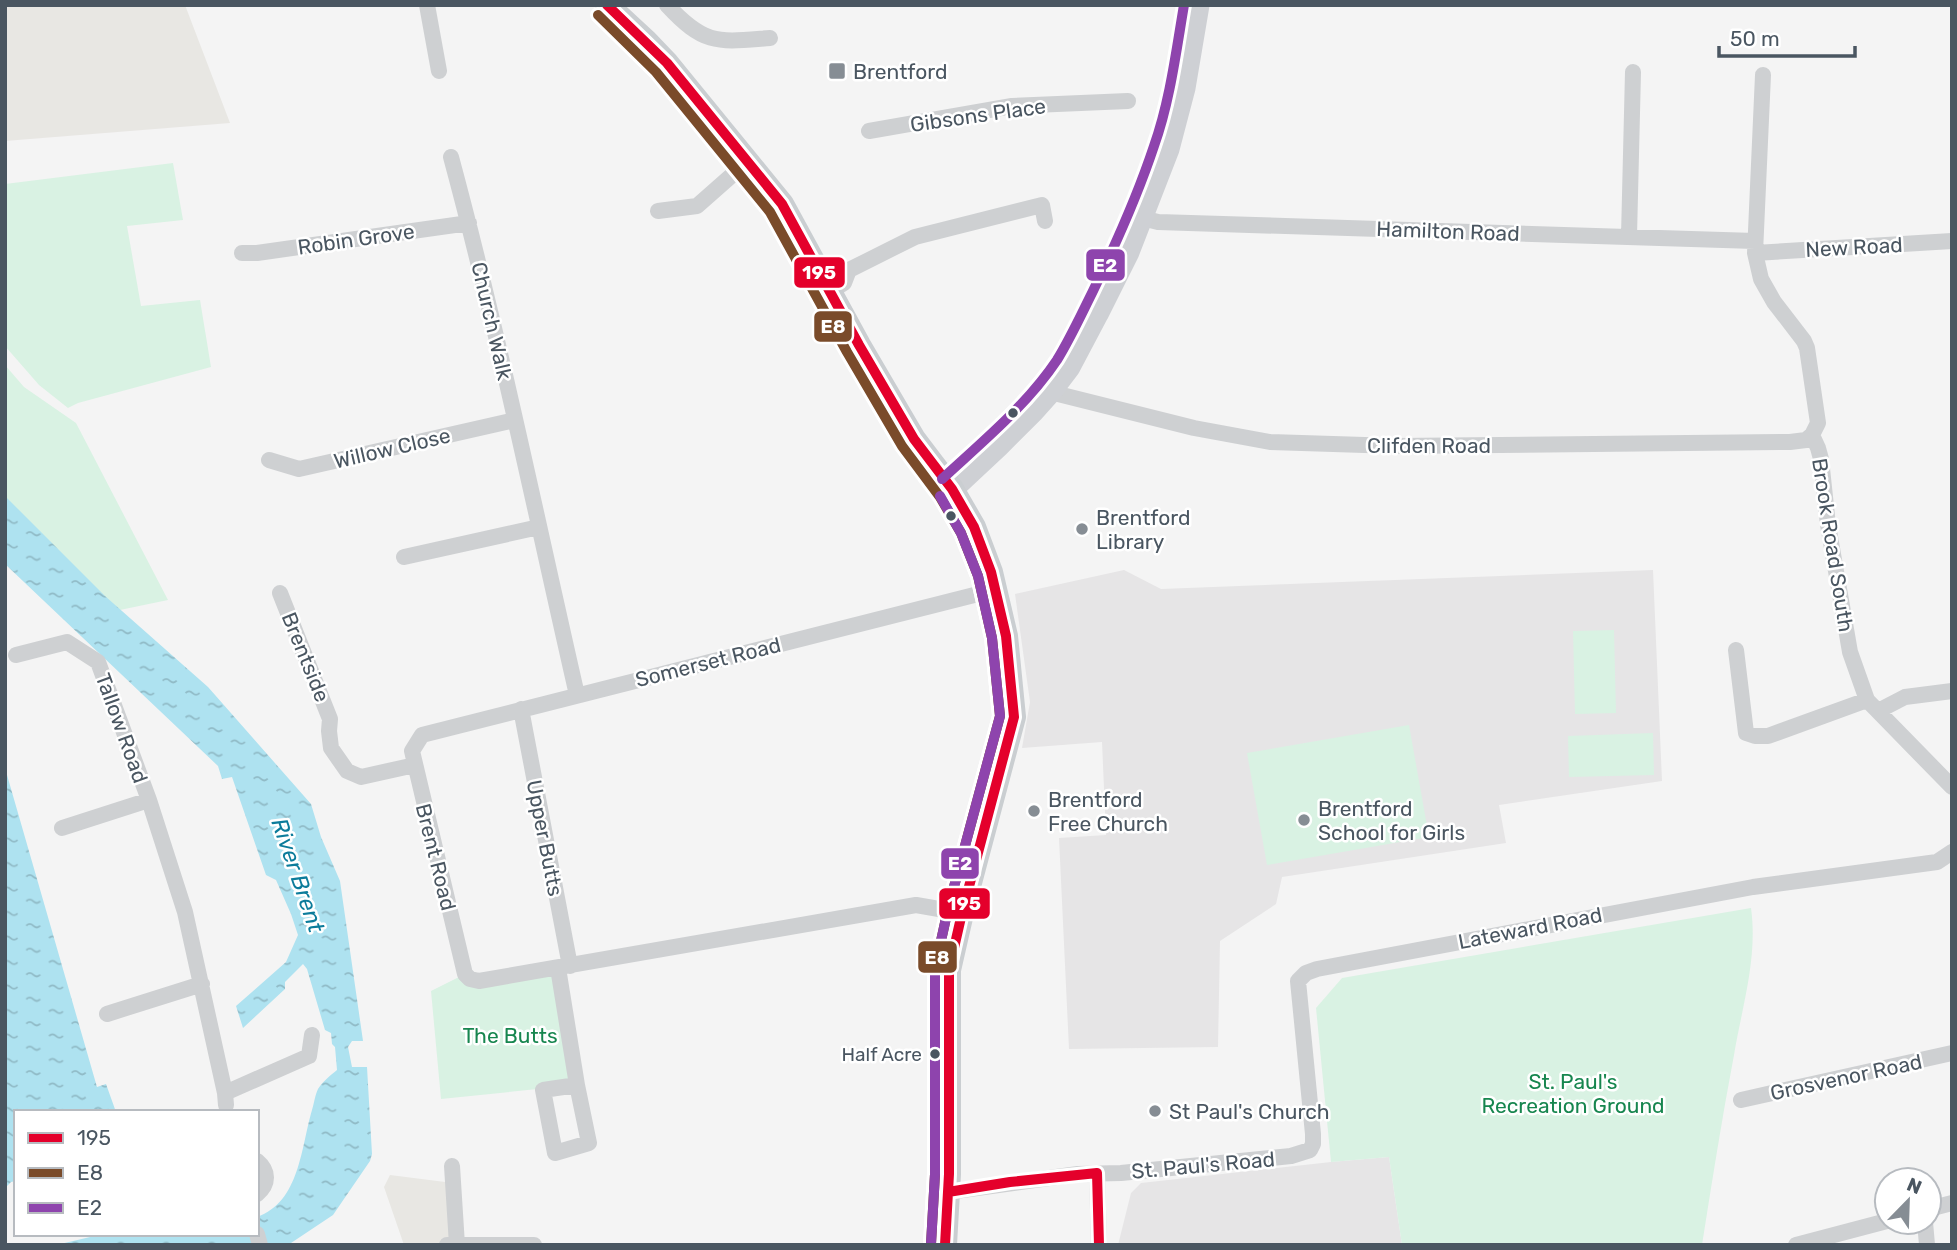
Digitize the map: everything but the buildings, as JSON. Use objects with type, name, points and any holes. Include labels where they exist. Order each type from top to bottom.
[{"type":"main road","points":[[607,5],[667,63],[782,204],[914,439],[952,489],[974,527],[991,572],[1006,636],[1014,717],[949,970],[948,1192],[945,1245]]},
{"type":"main road","points":[[952,489],[1034,411],[1069,367],[1125,259],[1168,149],[1198,9]]},
{"type":"street","points":[[427,5],[439,71]]},
{"type":"street","points":[[667,5],[685,24],[717,41],[771,38]]},
{"type":"street","points":[[1629,236],[1633,72]]},
{"type":"street","name":"Brook Road South","points":[[1762,75],[1755,247],[1761,279],[1807,348],[1818,423],[1812,435],[1821,459],[1828,525],[1850,652],[1872,706],[1952,787]]},
{"type":"street","name":"Gibsons Place","points":[[869,131],[1012,106],[1129,101]]},
{"type":"street","name":"Church Walk","points":[[451,157],[469,223],[539,527]]},
{"type":"street","points":[[658,211],[696,206],[748,161]]},
{"type":"street","points":[[831,291],[844,283],[849,270],[915,237],[1042,205],[1045,221]]},
{"type":"street","name":"Hamilton Road","points":[[1142,218],[1172,222],[1629,236],[1755,247]]},
{"type":"street","name":"Robin Grove","points":[[243,253],[469,223]]},
{"type":"street","name":"New Road","points":[[1755,247],[1952,241]]},
{"type":"street","name":"Clifden Road","points":[[1049,392],[1194,428],[1270,442],[1396,446],[1577,446],[1790,442],[1807,440],[1812,435]]},
{"type":"street","name":"Willow Close","points":[[269,460],[299,469],[515,420]]},
{"type":"street","points":[[404,557],[539,527],[577,695]]},
{"type":"street","name":"Somerset Road","points":[[422,735],[994,590]]},
{"type":"street","name":"Brentside","points":[[281,593],[331,719],[331,748],[347,771],[361,777],[415,765]]},
{"type":"street","name":"Tallow Road","points":[[16,655],[67,642],[98,662],[149,800],[185,912],[226,1099],[309,1056],[313,1035]]},
{"type":"street","points":[[1736,650],[1746,733],[1755,736],[1768,736],[1905,697],[1952,691]]},
{"type":"street","name":"Upper Butts","points":[[521,709],[564,967]]},
{"type":"street","name":"Brent Road","points":[[422,735],[412,751],[465,974],[470,979],[479,981],[564,967]]},
{"type":"street","name":"Tallow Road","points":[[62,828],[149,800]]},
{"type":"street","name":"Lateward Road","points":[[1292,1156],[1310,1150],[1313,1144],[1298,981],[1306,974],[1317,969],[1753,887],[1937,862],[1952,852]]},
{"type":"street","points":[[577,1086],[564,967],[916,905],[962,913]]},
{"type":"street","points":[[107,1014],[202,984]]},
{"type":"street","name":"Grosvenor Road","points":[[1741,1100],[1952,1054]]},
{"type":"street","name":"St. Paul's Road","points":[[948,1192],[1010,1182],[1292,1156]]},
{"type":"street","points":[[259,1163],[266,1177],[259,1192]]},
{"type":"street","points":[[452,1166],[457,1244]]},
{"type":"street","points":[[1097,1173],[1100,1245]]},
{"type":"street","points":[[1796,1245],[1873,1225]]},
{"type":"street","points":[[447,1245],[534,1245]]},
{"type":"shaded area","points":[[5,5],[185,5],[230,123],[5,141]]},
{"type":"shaded area","name":"Brentford School for Girls","points":[[1124,570],[1161,589],[1653,570],[1662,781],[1499,805],[1506,843],[1282,877],[1276,904],[1220,941],[1218,1047],[1069,1049],[1059,838],[1106,835],[1102,742],[1022,748],[1030,702],[1015,594]]},
{"type":"shaded area","points":[[1389,1157],[1402,1245],[1118,1245],[1131,1193],[1141,1183]]},
{"type":"shaded area","points":[[390,1175],[453,1183],[457,1244],[404,1245],[384,1187]]},
{"type":"green space","points":[[173,163],[183,220],[127,226],[141,306],[200,300],[211,367],[68,408],[39,385],[5,346],[5,184]]},
{"type":"green space","points":[[5,365],[24,387],[76,423],[168,600],[115,611],[5,505]]},
{"type":"green space","points":[[1614,630],[1616,713],[1575,714],[1573,631]]},
{"type":"green space","points":[[1409,725],[1429,837],[1267,865],[1247,753]]},
{"type":"green space","points":[[1653,733],[1654,775],[1569,777],[1568,736]]},
{"type":"green space","name":"St. Paul's Recreation Ground","points":[[1751,908],[1751,963],[1702,1245],[1402,1245],[1389,1157],[1331,1162],[1316,1008],[1342,978]]},
{"type":"green space","name":"The Butts","points":[[558,968],[577,1085],[441,1099],[431,991],[465,974],[470,979]]},
{"type":"water","name":"River Brent","points":[[5,496],[105,596],[208,687],[311,804],[321,837],[340,881],[363,1041],[352,1041],[348,1047],[352,1067],[367,1067],[372,1154],[333,1215],[288,1245],[56,1245],[94,1236],[259,1236],[259,1216],[271,1210],[282,1199],[296,1172],[317,1091],[337,1070],[331,1033],[325,1030],[307,969],[303,964],[285,982],[285,989],[243,1028],[236,1006],[286,962],[298,935],[276,880],[266,875],[232,777],[222,779],[218,766],[5,564]]},
{"type":"water","points":[[5,768],[97,1087],[106,1084],[115,1110],[14,1110],[14,1181],[5,1188]]},
{"type":"transit line","name":"195","points":[[607,5],[667,63],[782,204],[914,439],[952,489],[974,527],[991,572],[1006,636],[1014,717],[949,970],[949,1174],[945,1245]]},
{"type":"transit line","name":"E2","points":[[942,479],[1032,392],[1057,360],[1075,327],[1125,221],[1160,129],[1184,5]]},
{"type":"transit line","name":"E8","points":[[598,15],[656,72],[770,212],[902,446],[940,497],[961,533],[978,576],[992,638],[1000,716],[948,909],[935,968],[935,1174],[931,1244]]},
{"type":"transit line","name":"E2","points":[[931,1244],[935,1174],[935,968],[948,909],[1000,716],[992,638],[978,576],[961,533],[940,496]]},
{"type":"transit line","name":"195","points":[[948,1192],[1097,1173],[1099,1245]]},
{"type":"place","name":"Brentford","points":[[837,71]]},
{"type":"place","name":"Brentford Library","points":[[1082,529]]},
{"type":"place","name":"Brentford Free Church","points":[[1034,811]]},
{"type":"place","name":"Brentford School for Girls","points":[[1304,820]]},
{"type":"place","name":"Half Acre","points":[[935,1054]]},
{"type":"place","name":"St Paul's Church","points":[[1155,1111]]}]
